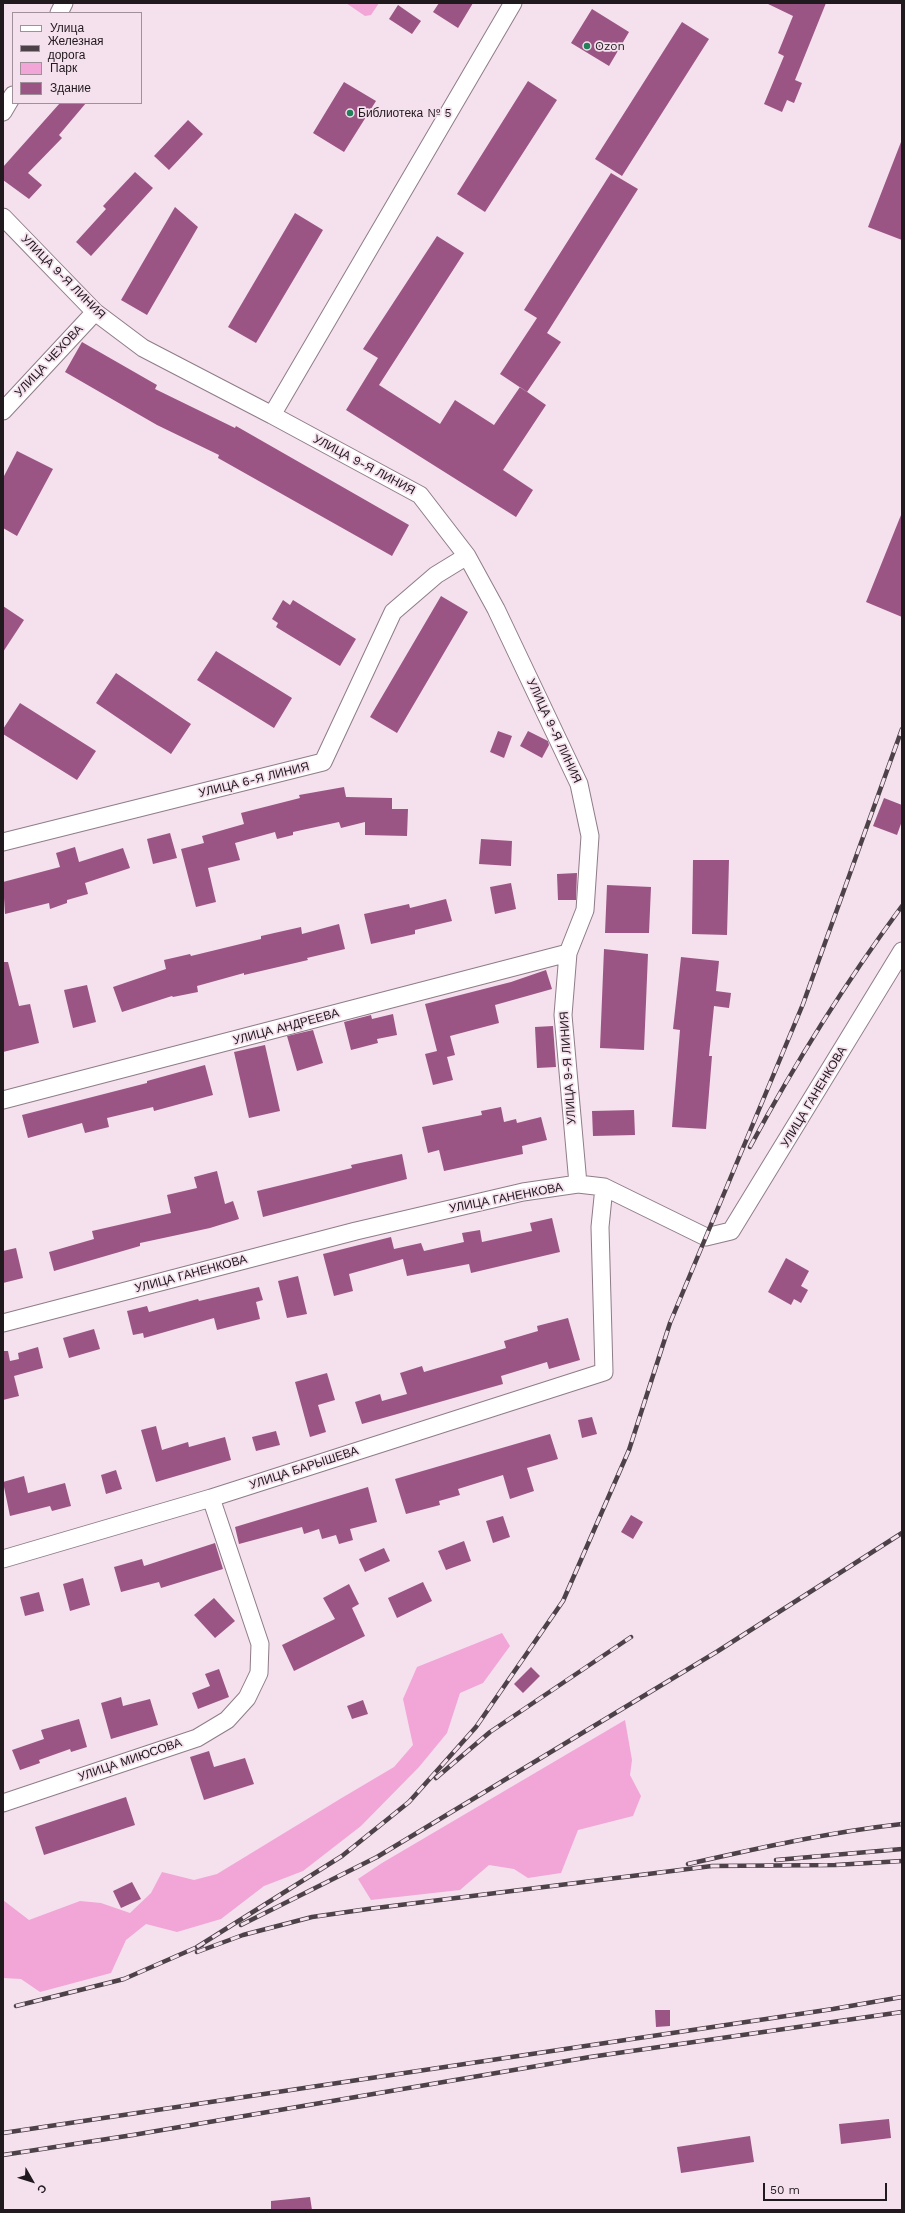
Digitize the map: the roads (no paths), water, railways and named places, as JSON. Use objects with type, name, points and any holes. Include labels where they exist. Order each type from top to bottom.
[{"type":"street","points":[[60,12],[64,3]]},
{"type":"street","points":[[272,415],[513,3]]},
{"type":"street","points":[[3,112],[12,97]]},
{"type":"street","name":"УЛИЦА 9-Я ЛИНИЯ","points":[[3,217],[95,312],[143,348],[272,415],[420,495],[467,556],[496,609],[580,784],[590,836],[585,910],[568,953],[563,1015],[578,1184]]},
{"type":"street","name":"УЛИЦА ЧЕХОВА","points":[[3,411],[95,312]]},
{"type":"street","name":"УЛИЦА 6-Я ЛИНИЯ","points":[[3,842],[323,762],[393,612],[436,575],[467,556]]},
{"type":"street","name":"УЛИЦА ГАНЕНКОВА","points":[[3,1323],[356,1231],[523,1192],[578,1184],[604,1187],[706,1237],[731,1231],[902,951]]},
{"type":"street","name":"УЛИЦА АНДРЕЕВА","points":[[3,1100],[568,953]]},
{"type":"street","name":"УЛИЦА БАРЫШЕВА","points":[[3,1559],[211,1498],[604,1372],[600,1227],[604,1187]]},
{"type":"street","name":"УЛИЦА МИЮСОВА","points":[[3,1803],[197,1738],[227,1720],[247,1698],[259,1673],[260,1644],[211,1498]]},
{"type":"railway","points":[[197,1947],[342,1856],[409,1802],[476,1727],[563,1601],[629,1450],[670,1323],[803,1004],[902,729]]},
{"type":"railway","points":[[750,1147],[803,1054],[861,964],[902,906]]},
{"type":"railway","points":[[241,1925],[377,1857],[718,1651],[902,1533]]},
{"type":"railway","points":[[436,1778],[490,1732],[631,1637]]},
{"type":"railway","points":[[688,1864],[821,1836],[902,1824]]},
{"type":"railway","points":[[776,1860],[902,1849]]},
{"type":"railway","points":[[197,1952],[243,1935],[312,1917],[368,1909],[712,1866],[835,1865],[902,1861]]},
{"type":"railway","points":[[16,2006],[124,1979],[202,1945]]},
{"type":"railway","points":[[3,2133],[833,2009],[902,1997]]},
{"type":"railway","points":[[3,2155],[133,2135],[590,2057],[902,2012]]},
{"type":"place","name":"Ozon","points":[[587,46]]},
{"type":"place","name":"Библиотека № 5","points":[[350,113]]}]
